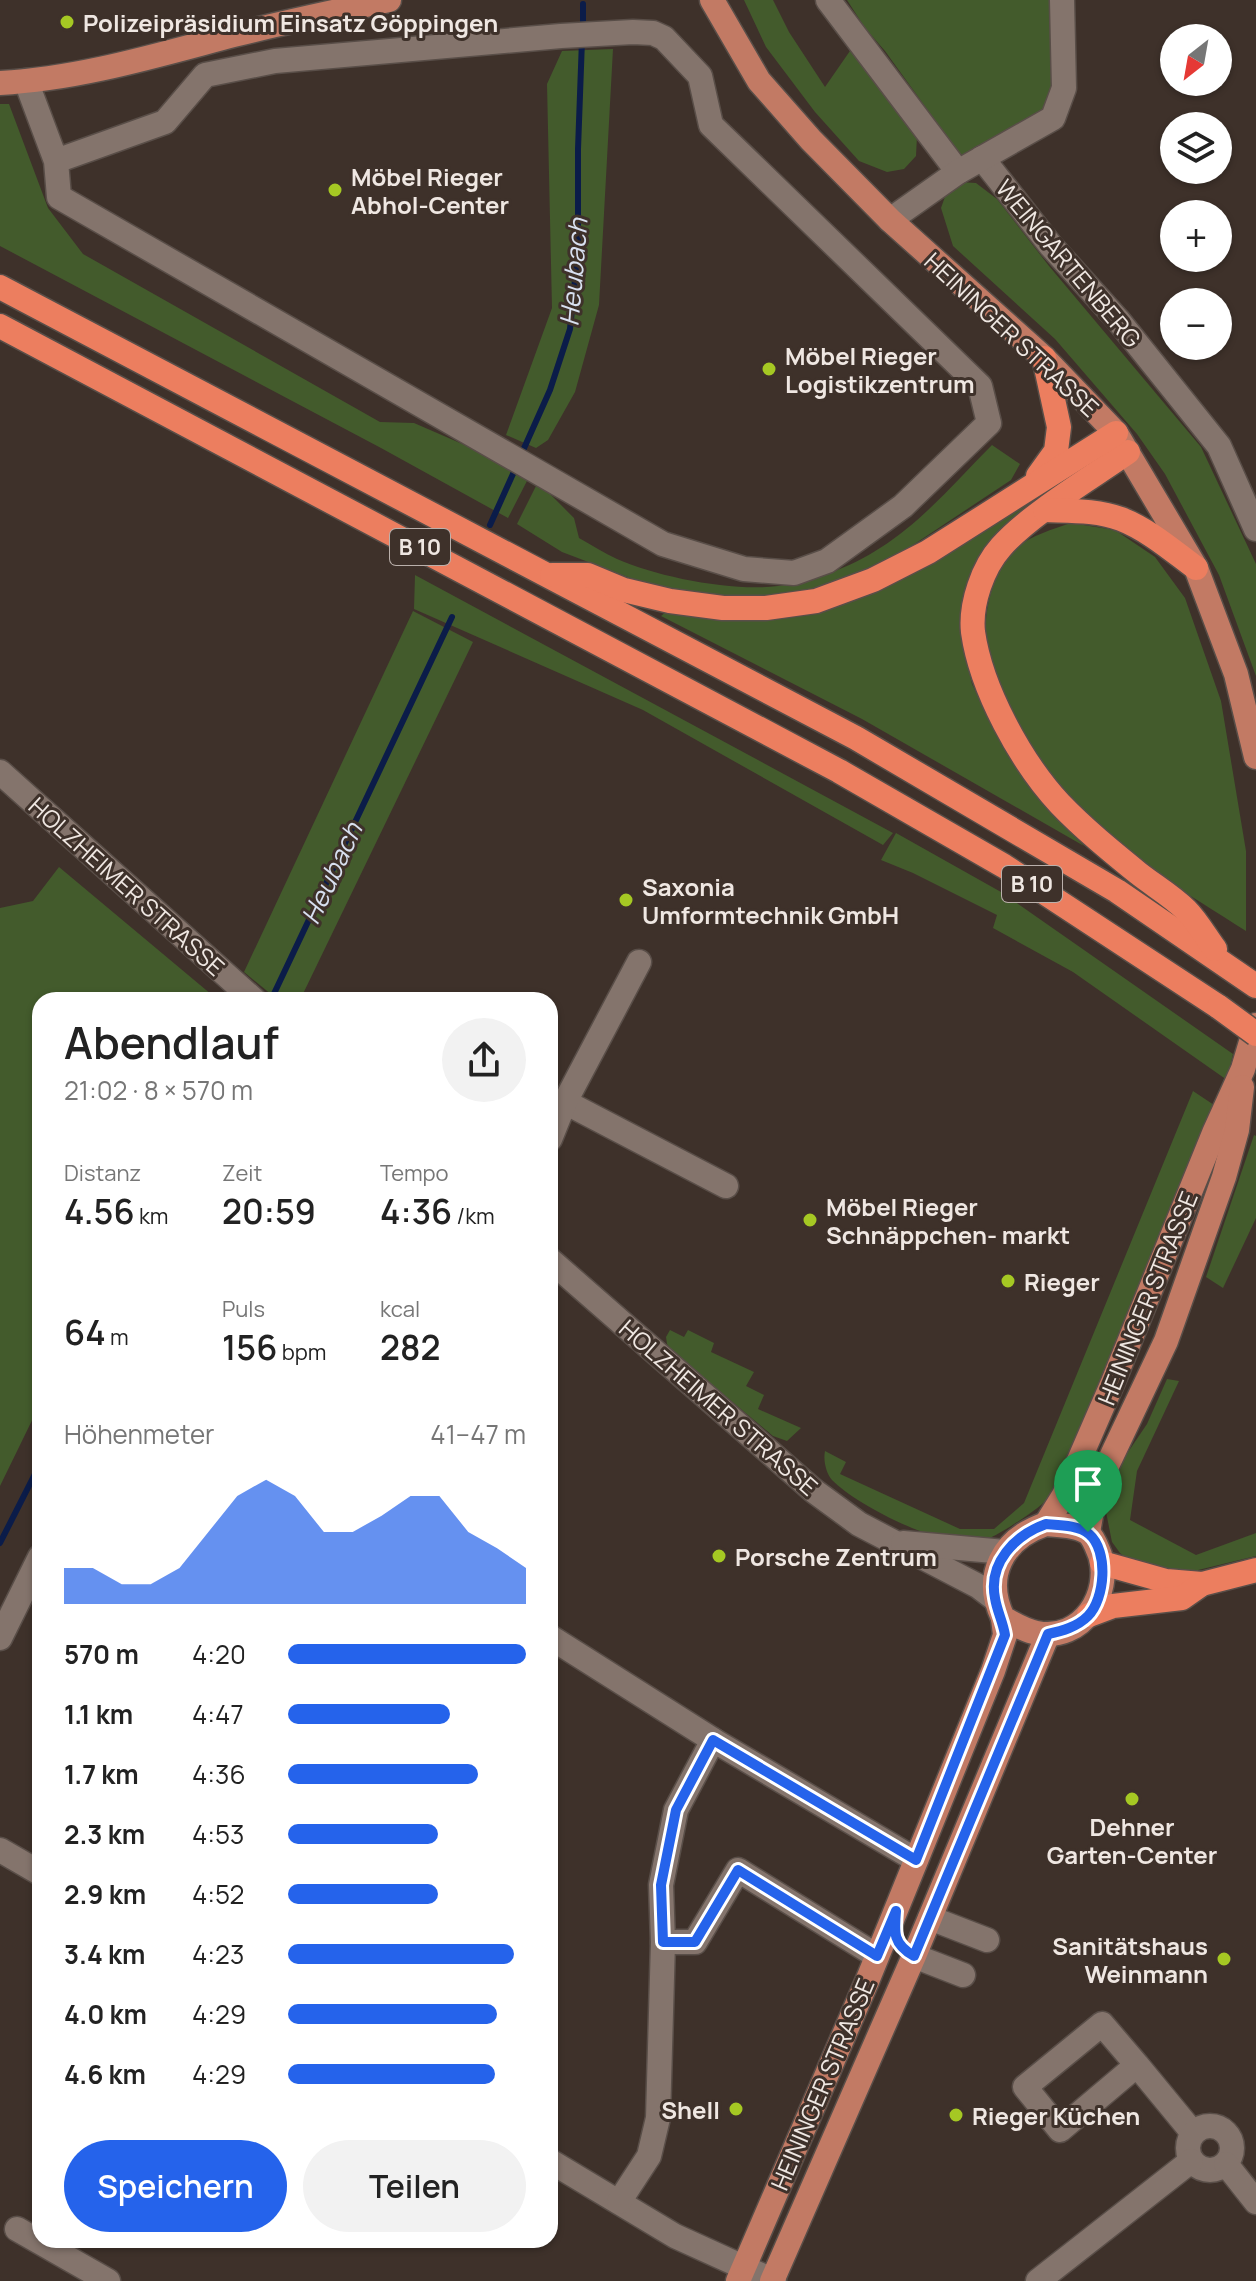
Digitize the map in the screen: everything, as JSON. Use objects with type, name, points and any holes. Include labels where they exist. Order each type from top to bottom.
[{"type":"highway","name":"B 10","points":[[0,287],[883,753],[1117,891],[1256,986]]},
{"type":"highway","name":"B 10","points":[[0,326],[839,771],[1004,866],[1256,1034]]},
{"type":"highway","name":"B 10","points":[[1029,487],[1056,451],[1058,439],[1059,427],[1044,358]]},
{"type":"highway","name":"B 10","points":[[546,575],[588,575],[624,590],[670,601],[723,608],[766,608],[816,601],[873,580],[928,552],[1029,487],[1122,442]]},
{"type":"highway","points":[[1122,442],[1014,534],[989,563],[976,596],[973,629],[980,662],[1003,719],[1033,771],[1089,833],[1187,911],[1226,964]]},
{"type":"highway","points":[[1045,510],[1087,511],[1122,519],[1159,540],[1196,568]]},
{"type":"highway","points":[[1102,1563],[1166,1581],[1202,1584],[1256,1570]]},
{"type":"highway","points":[[1089,1615],[1113,1606],[1182,1598],[1202,1584]]},
{"type":"main road","points":[[0,83],[132,62],[276,24],[389,0]]},
{"type":"main road","name":"HEININGER STRASSE","points":[[712,0],[759,81],[811,140],[890,220],[1044,358],[1122,442],[1196,568],[1236,674],[1256,757]]},
{"type":"main road","name":"HEININGER STRASSE","points":[[1046,1524],[1064,1495],[1153,1286],[1243,1069],[1256,1025]]},
{"type":"main road","name":"HEININGER STRASSE","points":[[1088,1532],[1096,1489],[1166,1341],[1224,1177],[1237,1130],[1243,1069]]},
{"type":"main road","points":[[1046,1524],[1088,1532],[1102,1563],[1102,1584],[1089,1615],[1072,1627],[1048,1634],[1037,1633],[999,1608],[994,1585],[1005,1552],[1019,1537],[1046,1524]]},
{"type":"main road","name":"HEININGER STRASSE","points":[[741,2274],[896,1911],[993,1671],[1005,1635],[999,1608]]},
{"type":"main road","name":"HEININGER STRASSE","points":[[773,2281],[914,1956],[1048,1634]]},
{"type":"main road","points":[[896,1911],[894,1934],[902,1949],[914,1956]]},
{"type":"street","points":[[828,0],[958,172]]},
{"type":"street","points":[[890,220],[958,172],[1053,118],[1064,88],[1062,0]]},
{"type":"street","points":[[26,81],[56,161],[59,197],[663,544],[744,569],[794,573],[827,561],[903,506],[989,423],[980,386],[711,125],[700,76],[673,45],[653,33],[561,36],[275,61],[205,75],[165,122],[56,161]]},
{"type":"street","name":"WEINGARTENBERG","points":[[982,158],[1051,246],[1118,320],[1219,446],[1256,529]]},
{"type":"street","name":"HOLZHEIMER STRASSE","points":[[0,772],[245,992]]},
{"type":"street","points":[[558,1119],[639,962]]},
{"type":"street","points":[[565,1102],[726,1186]]},
{"type":"street","name":"HOLZHEIMER STRASSE","points":[[558,1267],[814,1491],[859,1524],[978,1586],[999,1608]]},
{"type":"street","name":"HOLZHEIMER STRASSE","points":[[897,1543],[1005,1552]]},
{"type":"street","points":[[0,1638],[32,1573]]},
{"type":"street","points":[[558,1642],[713,1740],[916,1860]]},
{"type":"street","points":[[619,2202],[649,2156],[658,2118],[663,1942],[661,1885],[676,1810],[713,1740]]},
{"type":"street","points":[[0,1850],[32,1868]]},
{"type":"street","points":[[663,1942],[695,1942],[738,1870],[877,1956]]},
{"type":"street","points":[[930,1918],[987,1940]]},
{"type":"street","points":[[914,1956],[963,1975]]},
{"type":"street","points":[[1137,2065],[1060,2130],[1025,2087],[1102,2024],[1137,2065],[1193,2133]]},
{"type":"street","points":[[1214,2126],[1224,2131],[1231,2141],[1232,2153],[1226,2164],[1218,2170],[1208,2171],[1191,2161],[1187,2151],[1193,2133],[1203,2127],[1214,2126]]},
{"type":"street","points":[[1038,2281],[1191,2161]]},
{"type":"street","points":[[1226,2164],[1256,2202]]},
{"type":"street","points":[[558,2166],[741,2274],[773,2281]]},
{"type":"street","points":[[17,2229],[32,2238]]},
{"type":"street","points":[[50,2248],[108,2281]]},
{"type":"green space","points":[[744,0],[773,0],[789,32],[825,87],[852,48],[917,136],[916,156],[904,169],[887,172],[859,161],[815,112],[766,47]]},
{"type":"green space","points":[[847,0],[1052,0],[1057,71],[1047,111],[963,159]]},
{"type":"green space","points":[[613,49],[599,305],[575,392],[548,440],[536,448],[506,435],[552,308],[547,84],[562,51]]},
{"type":"green space","points":[[0,104],[9,104],[48,208],[83,254],[380,422],[414,423],[497,459],[529,477],[508,518],[0,246]]},
{"type":"green space","points":[[958,182],[976,183],[997,199],[1049,266],[1201,447],[1256,564],[1256,676],[1219,575],[1165,474],[1137,434],[1055,339],[953,246],[941,208],[947,191]]},
{"type":"green space","points":[[992,445],[1020,464],[1011,480],[907,549],[842,582],[794,595],[747,601],[683,595],[562,552],[517,524],[538,482],[574,518],[579,538],[634,566],[718,585],[760,587],[791,584],[844,567],[896,537],[939,500]]},
{"type":"green space","points":[[1091,461],[1003,534],[965,607],[963,645],[972,684],[996,733],[1042,803],[1084,846],[862,719],[661,616],[667,611],[775,617],[834,608],[893,583]]},
{"type":"green space","points":[[1071,523],[1115,530],[1155,557],[1185,598],[1221,701],[1246,851],[1246,931],[1134,858],[1093,824],[1074,805],[1036,754],[1000,688],[986,639],[989,600],[998,575],[1011,553],[1023,543]]},
{"type":"green space","points":[[415,575],[893,833],[883,845],[643,710],[414,609]]},
{"type":"green space","points":[[413,611],[473,642],[304,992],[268,992],[244,972]]},
{"type":"green space","points":[[896,833],[1001,892],[1233,1054],[1227,1080],[1073,972],[993,928],[997,915],[881,860]]},
{"type":"green space","points":[[59,867],[208,992],[32,992],[32,1420],[0,1486],[0,908],[33,901]]},
{"type":"green space","points":[[1193,1091],[1217,1107],[1050,1496],[998,1534],[983,1541],[967,1543],[948,1540],[904,1524],[844,1491],[828,1474],[825,1451],[846,1462],[840,1474],[960,1529],[994,1529],[1024,1503]]},
{"type":"green space","points":[[1254,1135],[1256,1218],[1223,1288],[1206,1277]]},
{"type":"green space","points":[[670,1330],[684,1337],[688,1330],[714,1343],[711,1352],[754,1372],[746,1386],[764,1395],[758,1409],[801,1428],[787,1441],[773,1436],[673,1352],[666,1337]]},
{"type":"green space","points":[[1167,1379],[1179,1381],[1137,1471],[1130,1520],[1196,1555],[1256,1533],[1256,1556],[1190,1572],[1135,1565],[1112,1542],[1105,1507],[1109,1492],[1126,1455],[1147,1424]]},
{"type":"waterway","name":"Heubach","points":[[583,4],[583,28]]},
{"type":"waterway","name":"Heubach","points":[[521,455],[550,390],[570,329],[578,249],[582,40]]},
{"type":"waterway","name":"Heubach","points":[[490,525],[517,465]]},
{"type":"waterway","name":"Heubach","points":[[275,992],[452,617]]},
{"type":"waterway","name":"Heubach","points":[[0,1543],[32,1480]]},
{"type":"place","name":"Polizeipräsidium Einsatz Göppingen","points":[[67,22]]},
{"type":"place","name":"Möbel Rieger Abhol-Center","points":[[335,190]]},
{"type":"place","name":"Möbel Rieger Logistikzentrum","points":[[769,369]]},
{"type":"place","name":"Saxonia Umformtechnik GmbH","points":[[626,900]]},
{"type":"place","name":"Möbel Rieger Schnäppchen- markt","points":[[810,1220]]},
{"type":"place","name":"Rieger","points":[[1008,1281]]},
{"type":"place","name":"Porsche Zentrum","points":[[719,1556]]},
{"type":"place","name":"Dehner Garten-Center","points":[[1132,1799]]},
{"type":"place","name":"Sanitätshaus Weinmann","points":[[1224,1959]]},
{"type":"place","name":"Shell","points":[[736,2109]]},
{"type":"place","name":"Rieger Küchen","points":[[956,2115]]},
{"type":"route","points":[[1046,1524],[1088,1532],[1102,1563],[1100,1594],[1089,1615],[1072,1627],[1048,1634],[914,1956],[902,1949],[894,1934],[896,1911],[877,1956],[738,1870],[695,1942],[663,1942],[661,1885],[676,1810],[713,1740],[916,1860],[1005,1635],[994,1585],[1005,1552],[1019,1537],[1046,1524]]}]
